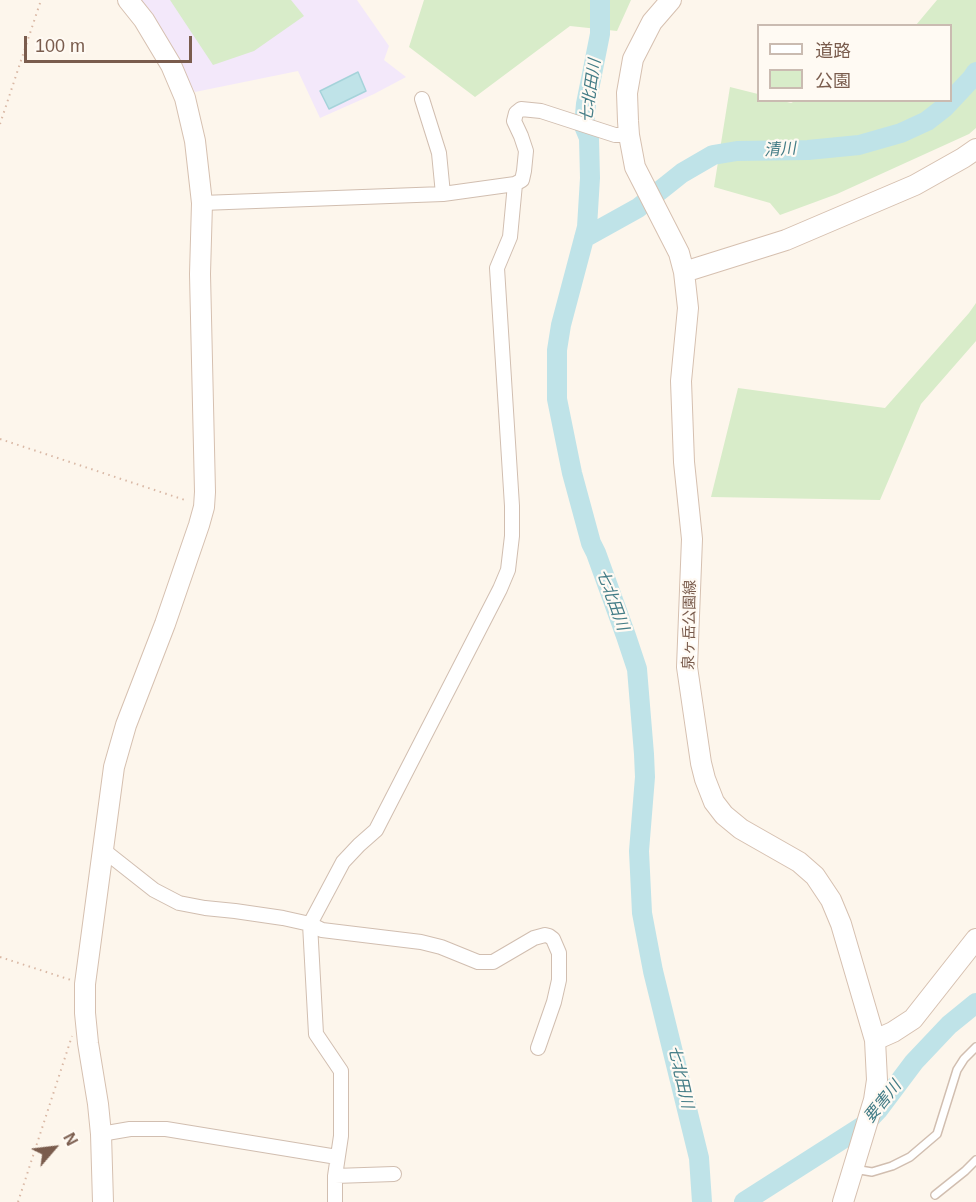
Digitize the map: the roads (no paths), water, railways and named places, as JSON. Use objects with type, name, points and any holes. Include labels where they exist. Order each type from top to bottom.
[{"type":"street","points":[[103,1202],[99,1104],[85,1013],[85,984],[102,849],[114,767],[126,725],[165,624],[199,525],[204,507],[205,474],[200,274],[202,203],[195,141],[185,98],[171,65],[144,20],[128,0]]},
{"type":"street","name":"泉ヶ岳公園線","points":[[671,0],[652,22],[633,59],[622,135],[633,156],[640,178],[679,253],[684,273],[687,308],[681,393],[684,462],[692,539],[687,667],[701,763],[714,802],[724,815],[741,829],[799,862],[815,876],[831,900],[841,924],[875,1040],[877,1080],[874,1100],[843,1202]]},
{"type":"street","points":[[422,99],[439,153],[443,194]]},
{"type":"street","points":[[202,203],[443,194],[514,184],[522,180],[526,151],[514,121],[520,109],[568,119],[622,135]]},
{"type":"street","points":[[684,273],[786,240],[915,185],[976,149]]},
{"type":"street","points":[[335,1202],[335,1176],[341,1136],[341,1071],[316,1034],[310,924],[343,862],[376,830],[508,570],[512,536],[512,506],[497,268],[510,237],[514,184]]},
{"type":"street","points":[[102,849],[154,890],[179,903],[283,918],[310,924],[322,930],[421,942],[483,963],[493,962],[534,938],[549,936],[560,953],[559,980],[538,1048]]},
{"type":"street","points":[[875,1040],[913,1019],[976,939]]},
{"type":"street","points":[[101,1134],[130,1129],[166,1129],[337,1157]]},
{"type":"street","points":[[335,1176],[394,1174]]},
{"type":"lane","points":[[855,1159],[872,1172],[892,1166],[910,1157],[938,1134],[957,1070],[976,1047]]},
{"type":"lane","points":[[935,1195],[976,1160]]},
{"type":"water","points":[[358,72],[366,91],[329,109],[320,91]]},
{"type":"waterway","name":"七北田川","points":[[600,0],[600,34],[584,126],[589,138],[590,178],[587,227],[561,325],[557,350],[557,399],[572,473],[591,543],[637,669],[645,777],[639,851],[642,913],[653,971],[699,1158],[702,1202]]},
{"type":"waterway","name":"清川","points":[[952,99],[976,72]]},
{"type":"waterway","name":"清川","points":[[584,238],[638,208],[682,173],[713,155],[737,151],[808,150],[859,145],[901,133],[927,121],[950,102]]},
{"type":"waterway","name":"要害川","points":[[744,1202],[863,1126],[914,1062],[949,1025],[976,1003]]}]
